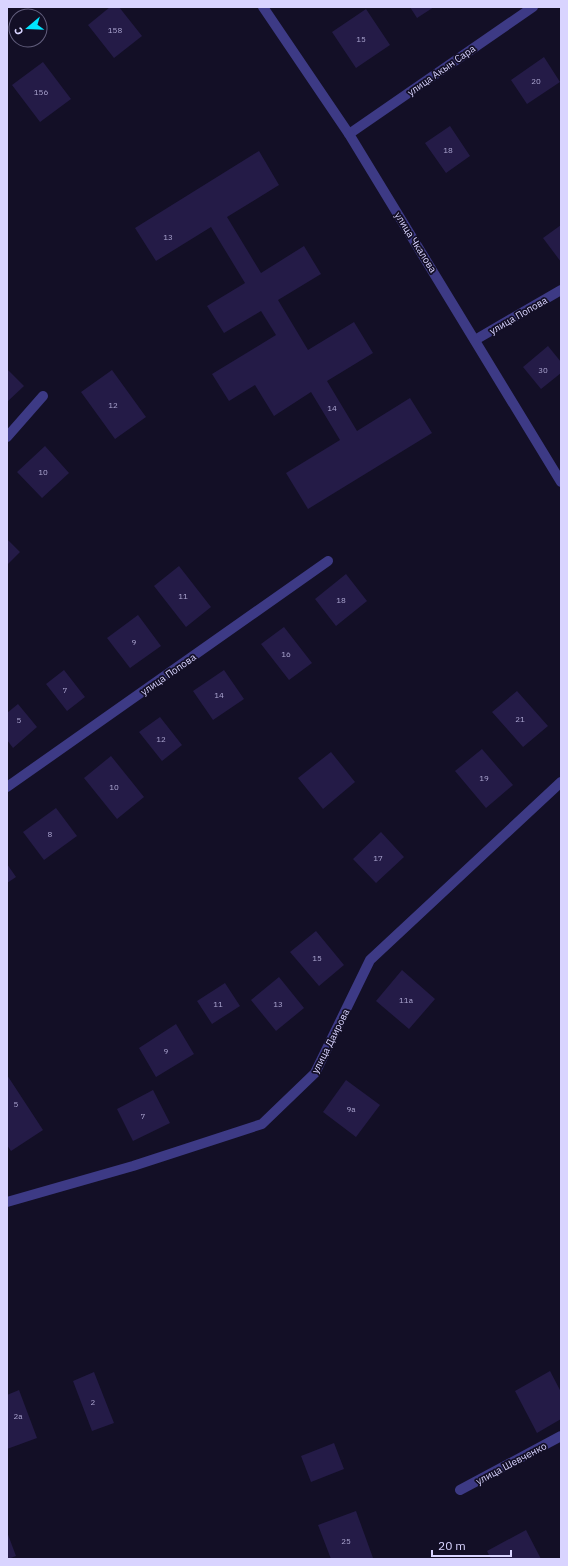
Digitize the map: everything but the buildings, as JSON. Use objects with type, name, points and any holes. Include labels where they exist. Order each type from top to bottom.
[{"type":"street","name":"улица Чкалова","points":[[263,7],[349,134],[561,482]]},
{"type":"street","name":"улица Акын Сара","points":[[349,134],[533,7]]},
{"type":"street","name":"улица Попова","points":[[475,340],[561,290]]},
{"type":"street","points":[[7,438],[43,396]]},
{"type":"street","name":"улица Попова","points":[[7,786],[328,561]]},
{"type":"street","name":"улица Даирова","points":[[7,1202],[133,1166],[262,1124],[315,1073],[370,960],[561,782]]},
{"type":"street","name":"улица Шевченко","points":[[460,1490],[561,1436]]}]
